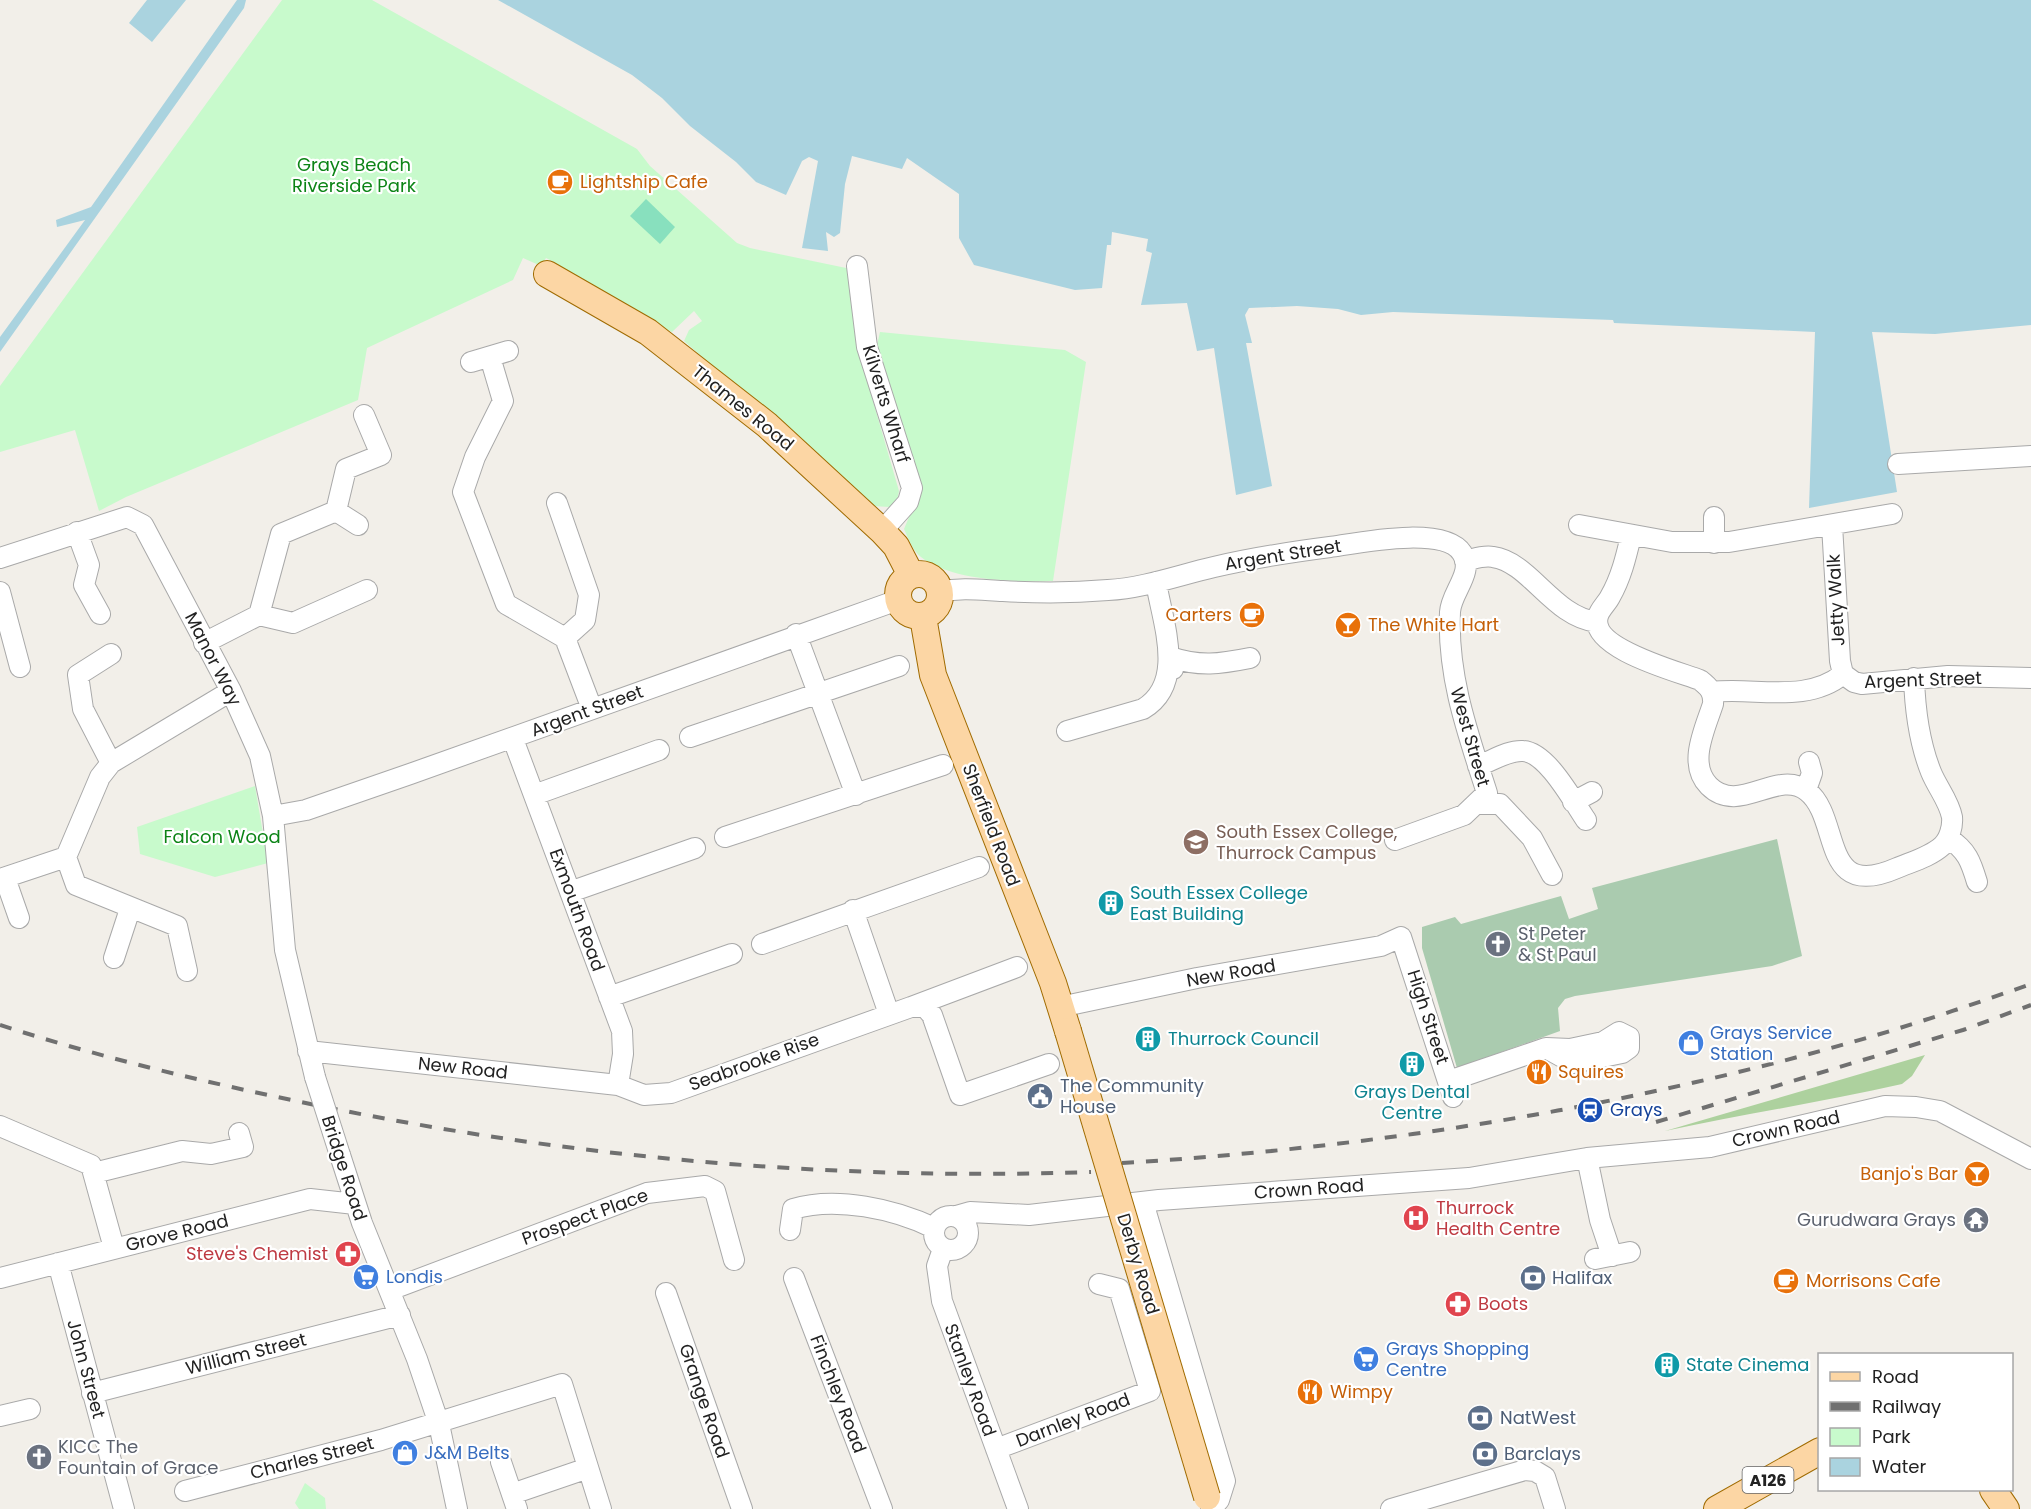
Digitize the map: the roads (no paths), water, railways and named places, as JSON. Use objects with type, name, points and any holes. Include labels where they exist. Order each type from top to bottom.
[{"type":"main road","name":"Thames Road","points":[[547,274],[648,332],[753,414],[882,531],[896,546],[911,575]]},
{"type":"main road","points":[[911,575],[930,576],[940,592],[935,610],[923,616],[904,611],[898,600],[902,582],[911,575]]},
{"type":"main road","name":"Sherfield Road","points":[[923,616],[933,675],[1064,1019]]},
{"type":"main road","name":"Derby Road","points":[[1064,1019],[1210,1505]]},
{"type":"main road","name":"A126","points":[[1716,1509],[1818,1452]]},
{"type":"main road","points":[[1994,1491],[2006,1509]]},
{"type":"street","name":"Kilverts Wharf","points":[[857,266],[867,347],[912,488],[908,502],[882,531]]},
{"type":"street","points":[[471,362],[499,354],[503,401],[475,457],[463,492],[506,604],[565,638],[592,709]]},
{"type":"street","points":[[336,511],[346,469],[381,456],[364,415]]},
{"type":"street","points":[[1898,464],[2031,456]]},
{"type":"street","points":[[558,503],[589,595],[585,620],[565,638]]},
{"type":"street","points":[[336,511],[358,525]]},
{"type":"street","points":[[259,615],[281,534],[336,511]]},
{"type":"street","points":[[1579,525],[1672,542],[1743,542],[1892,514]]},
{"type":"street","name":"Manor Way","points":[[78,532],[127,517],[143,525],[231,691],[260,756],[273,816]]},
{"type":"street","points":[[1714,517],[1714,543]]},
{"type":"street","name":"Jetty Walk","points":[[1832,525],[1840,661],[1843,674]]},
{"type":"street","points":[[0,558],[78,532],[89,565],[84,585],[100,614]]},
{"type":"street","points":[[1631,536],[1622,571],[1610,598],[1598,614],[1597,622],[1601,636],[1609,643],[1700,680],[1712,692],[1713,704],[1699,751],[1700,772],[1705,782],[1721,795],[1732,797],[1783,785],[1806,790],[1821,809],[1838,859],[1858,874],[1876,875],[1888,872],[1935,851],[1948,838],[1952,817],[1921,742],[1914,678]]},
{"type":"street","name":"Argent Street","points":[[940,592],[970,588],[1046,592],[1109,590],[1156,582],[1279,554],[1396,538],[1450,543],[1463,554],[1465,561]]},
{"type":"street","points":[[1465,561],[1490,556],[1506,562],[1566,611],[1585,620],[1597,622]]},
{"type":"street","name":"West Street","points":[[1395,840],[1464,815],[1487,793],[1453,680],[1450,611],[1466,569],[1465,561]]},
{"type":"street","points":[[1156,582],[1176,685]]},
{"type":"street","points":[[204,643],[259,615],[293,623],[367,591]]},
{"type":"street","points":[[0,592],[20,667]]},
{"type":"street","name":"Argent Street","points":[[273,816],[306,810],[513,739],[796,634],[898,600]]},
{"type":"street","points":[[796,634],[856,795]]},
{"type":"street","points":[[111,654],[78,675],[83,709],[111,763]]},
{"type":"street","points":[[1170,657],[1192,665],[1220,664],[1250,658]]},
{"type":"street","points":[[1067,731],[1143,709],[1153,703],[1162,687],[1170,657]]},
{"type":"street","points":[[690,737],[899,666]]},
{"type":"street","name":"Argent Street","points":[[1712,692],[1779,692],[1822,688],[1843,674],[1854,682],[1862,684],[1914,678],[2031,678]]},
{"type":"street","points":[[187,971],[177,926],[130,909],[76,885],[66,857],[100,777],[111,763],[231,691]]},
{"type":"street","name":"Exmouth Road","points":[[513,739],[622,1031],[623,1054],[618,1085]]},
{"type":"street","points":[[534,795],[659,750]]},
{"type":"street","points":[[1478,766],[1512,752],[1529,752],[1542,759],[1586,820]]},
{"type":"street","points":[[1806,790],[1812,773],[1809,762]]},
{"type":"street","points":[[725,837],[943,765]]},
{"type":"street","points":[[1573,801],[1592,792]]},
{"type":"street","name":"West Street","points":[[1477,804],[1500,804],[1532,838],[1552,875]]},
{"type":"street","name":"Bridge Road","points":[[273,816],[285,950],[308,1051],[355,1204],[400,1315],[439,1424],[457,1509]]},
{"type":"street","points":[[1948,838],[1961,846],[1969,856],[1977,882]]},
{"type":"street","points":[[570,892],[695,848]]},
{"type":"street","points":[[19,918],[2,878],[66,857]]},
{"type":"street","points":[[762,944],[980,867]]},
{"type":"street","points":[[114,958],[130,909]]},
{"type":"street","points":[[853,910],[889,1014]]},
{"type":"street","name":"New Road","points":[[1064,1019],[1197,978],[1381,946],[1401,937]]},
{"type":"street","name":"High Street","points":[[1401,937],[1451,1089],[1546,1048]]},
{"type":"street","points":[[609,997],[732,954]]},
{"type":"street","name":"Seabrooke Rise","points":[[618,1085],[644,1095],[671,1093],[1017,967]]},
{"type":"street","points":[[911,1007],[925,1007],[932,1015],[960,1095],[1049,1064]]},
{"type":"street","name":"New Road","points":[[308,1051],[618,1085]]},
{"type":"street","name":"Crown Road","points":[[968,1235],[981,1227],[1029,1215],[1143,1202],[1469,1178],[1587,1158],[1710,1147],[1885,1106],[1929,1108],[1948,1114],[2031,1159]]},
{"type":"street","points":[[0,1126],[86,1161],[94,1173],[114,1248]]},
{"type":"street","points":[[94,1173],[182,1151],[211,1154],[243,1148],[239,1133]]},
{"type":"street","points":[[1587,1158],[1600,1220],[1612,1256]]},
{"type":"street","name":"Prospect Place","points":[[390,1290],[647,1193],[705,1186],[715,1191],[734,1260]]},
{"type":"street","name":"Grove Road","points":[[0,1278],[310,1199],[355,1204]]},
{"type":"street","points":[[1143,1202],[1225,1481],[1219,1500],[1210,1505]]},
{"type":"street","points":[[790,1230],[793,1209],[804,1206],[860,1205],[905,1214],[934,1228]]},
{"type":"street","name":"Crown Road","points":[[956,1216],[970,1212],[1029,1215]]},
{"type":"street","points":[[956,1216],[965,1224],[968,1235],[959,1248],[943,1249],[934,1238],[934,1228],[940,1219],[956,1216]]},
{"type":"street","name":"Stanley Road","points":[[943,1249],[937,1266],[942,1302],[1018,1509]]},
{"type":"street","name":"John Street","points":[[58,1263],[124,1509]]},
{"type":"street","name":"Finchley Road","points":[[794,1278],[882,1509]]},
{"type":"street","name":"Darnley Road","points":[[996,1449],[1150,1391],[1119,1289],[1099,1284]]},
{"type":"street","name":"Grange Road","points":[[666,1293],[742,1509]]},
{"type":"street","name":"William Street","points":[[92,1393],[400,1315]]},
{"type":"street","name":"Charles Street","points":[[185,1491],[439,1424],[562,1384],[588,1468]]},
{"type":"street","points":[[0,1416],[30,1409]]},
{"type":"street","points":[[501,1462],[514,1502],[588,1468],[601,1509]]},
{"type":"street","points":[[1391,1509],[1511,1473],[1535,1471],[1545,1477],[1555,1509]]},
{"type":"water","points":[[147,0],[186,0],[152,42],[129,23]]},
{"type":"water","points":[[237,0],[246,0],[244,8],[0,352],[0,337],[85,220],[57,227],[56,220],[91,207]]},
{"type":"water","points":[[498,0],[2031,0],[2031,325],[1935,334],[1872,332],[1897,492],[1809,508],[1815,332],[1614,323],[1613,320],[1393,312],[1361,315],[1338,309],[1297,306],[1249,308],[1245,315],[1252,343],[1246,343],[1272,486],[1236,495],[1214,348],[1197,351],[1187,303],[1141,305],[1152,253],[1146,251],[1148,239],[1112,232],[1111,245],[1107,245],[1102,288],[1075,290],[974,265],[959,238],[959,194],[907,158],[902,169],[852,156],[845,184],[840,233],[834,237],[826,232],[828,251],[802,248],[818,161],[809,157],[802,161],[786,195],[756,182],[736,162],[690,126],[662,98],[632,75]]},
{"type":"railway","points":[[1122,1163],[1214,1156],[1398,1136],[1580,1106],[1760,1067],[1849,1043],[2031,984]]},
{"type":"railway","points":[[1656,1122],[1963,1030],[2031,1005]]},
{"type":"railway","points":[[0,1025],[75,1048],[225,1086],[399,1121],[596,1151],[694,1161],[892,1173],[1091,1172]]},
{"type":"place","name":"Lightship Cafe","points":[[560,182]]},
{"type":"place","name":"Carters","points":[[1252,615]]},
{"type":"place","name":"The White Hart","points":[[1348,625]]},
{"type":"place","name":"South Essex College, Thurrock Campus","points":[[1196,842]]},
{"type":"place","name":"South Essex College East Building","points":[[1111,903]]},
{"type":"place","name":"St Peter & St Paul","points":[[1498,944]]},
{"type":"place","name":"Thurrock Council","points":[[1148,1039]]},
{"type":"place","name":"Grays Service Station","points":[[1691,1043]]},
{"type":"place","name":"Grays Dental Centre","points":[[1412,1064]]},
{"type":"place","name":"Squires","points":[[1539,1072]]},
{"type":"place","name":"The Community House","points":[[1040,1096]]},
{"type":"place","name":"Grays","points":[[1590,1110]]},
{"type":"place","name":"Banjo's Bar","points":[[1977,1174]]},
{"type":"place","name":"Thurrock Health Centre","points":[[1416,1218]]},
{"type":"place","name":"Gurudwara Grays","points":[[1976,1220]]},
{"type":"place","name":"Steve's Chemist","points":[[348,1254]]},
{"type":"place","name":"Londis","points":[[366,1277]]},
{"type":"place","name":"Halifax","points":[[1533,1278]]},
{"type":"place","name":"Morrisons Cafe","points":[[1786,1281]]},
{"type":"place","name":"Boots","points":[[1458,1304]]},
{"type":"place","name":"Grays Shopping Centre","points":[[1366,1359]]},
{"type":"place","name":"State Cinema","points":[[1667,1365]]},
{"type":"place","name":"Wimpy","points":[[1310,1392]]},
{"type":"place","name":"NatWest","points":[[1480,1418]]},
{"type":"place","name":"J&M Belts","points":[[405,1453]]},
{"type":"place","name":"Barclays","points":[[1485,1454]]},
{"type":"place","name":"KICC The Fountain of Grace","points":[[39,1457]]},
{"type":"park label","name":"Grays Beach Riverside Park","points":[[354,175]]},
{"type":"park label","name":"Falcon Wood","points":[[222,837]]}]
